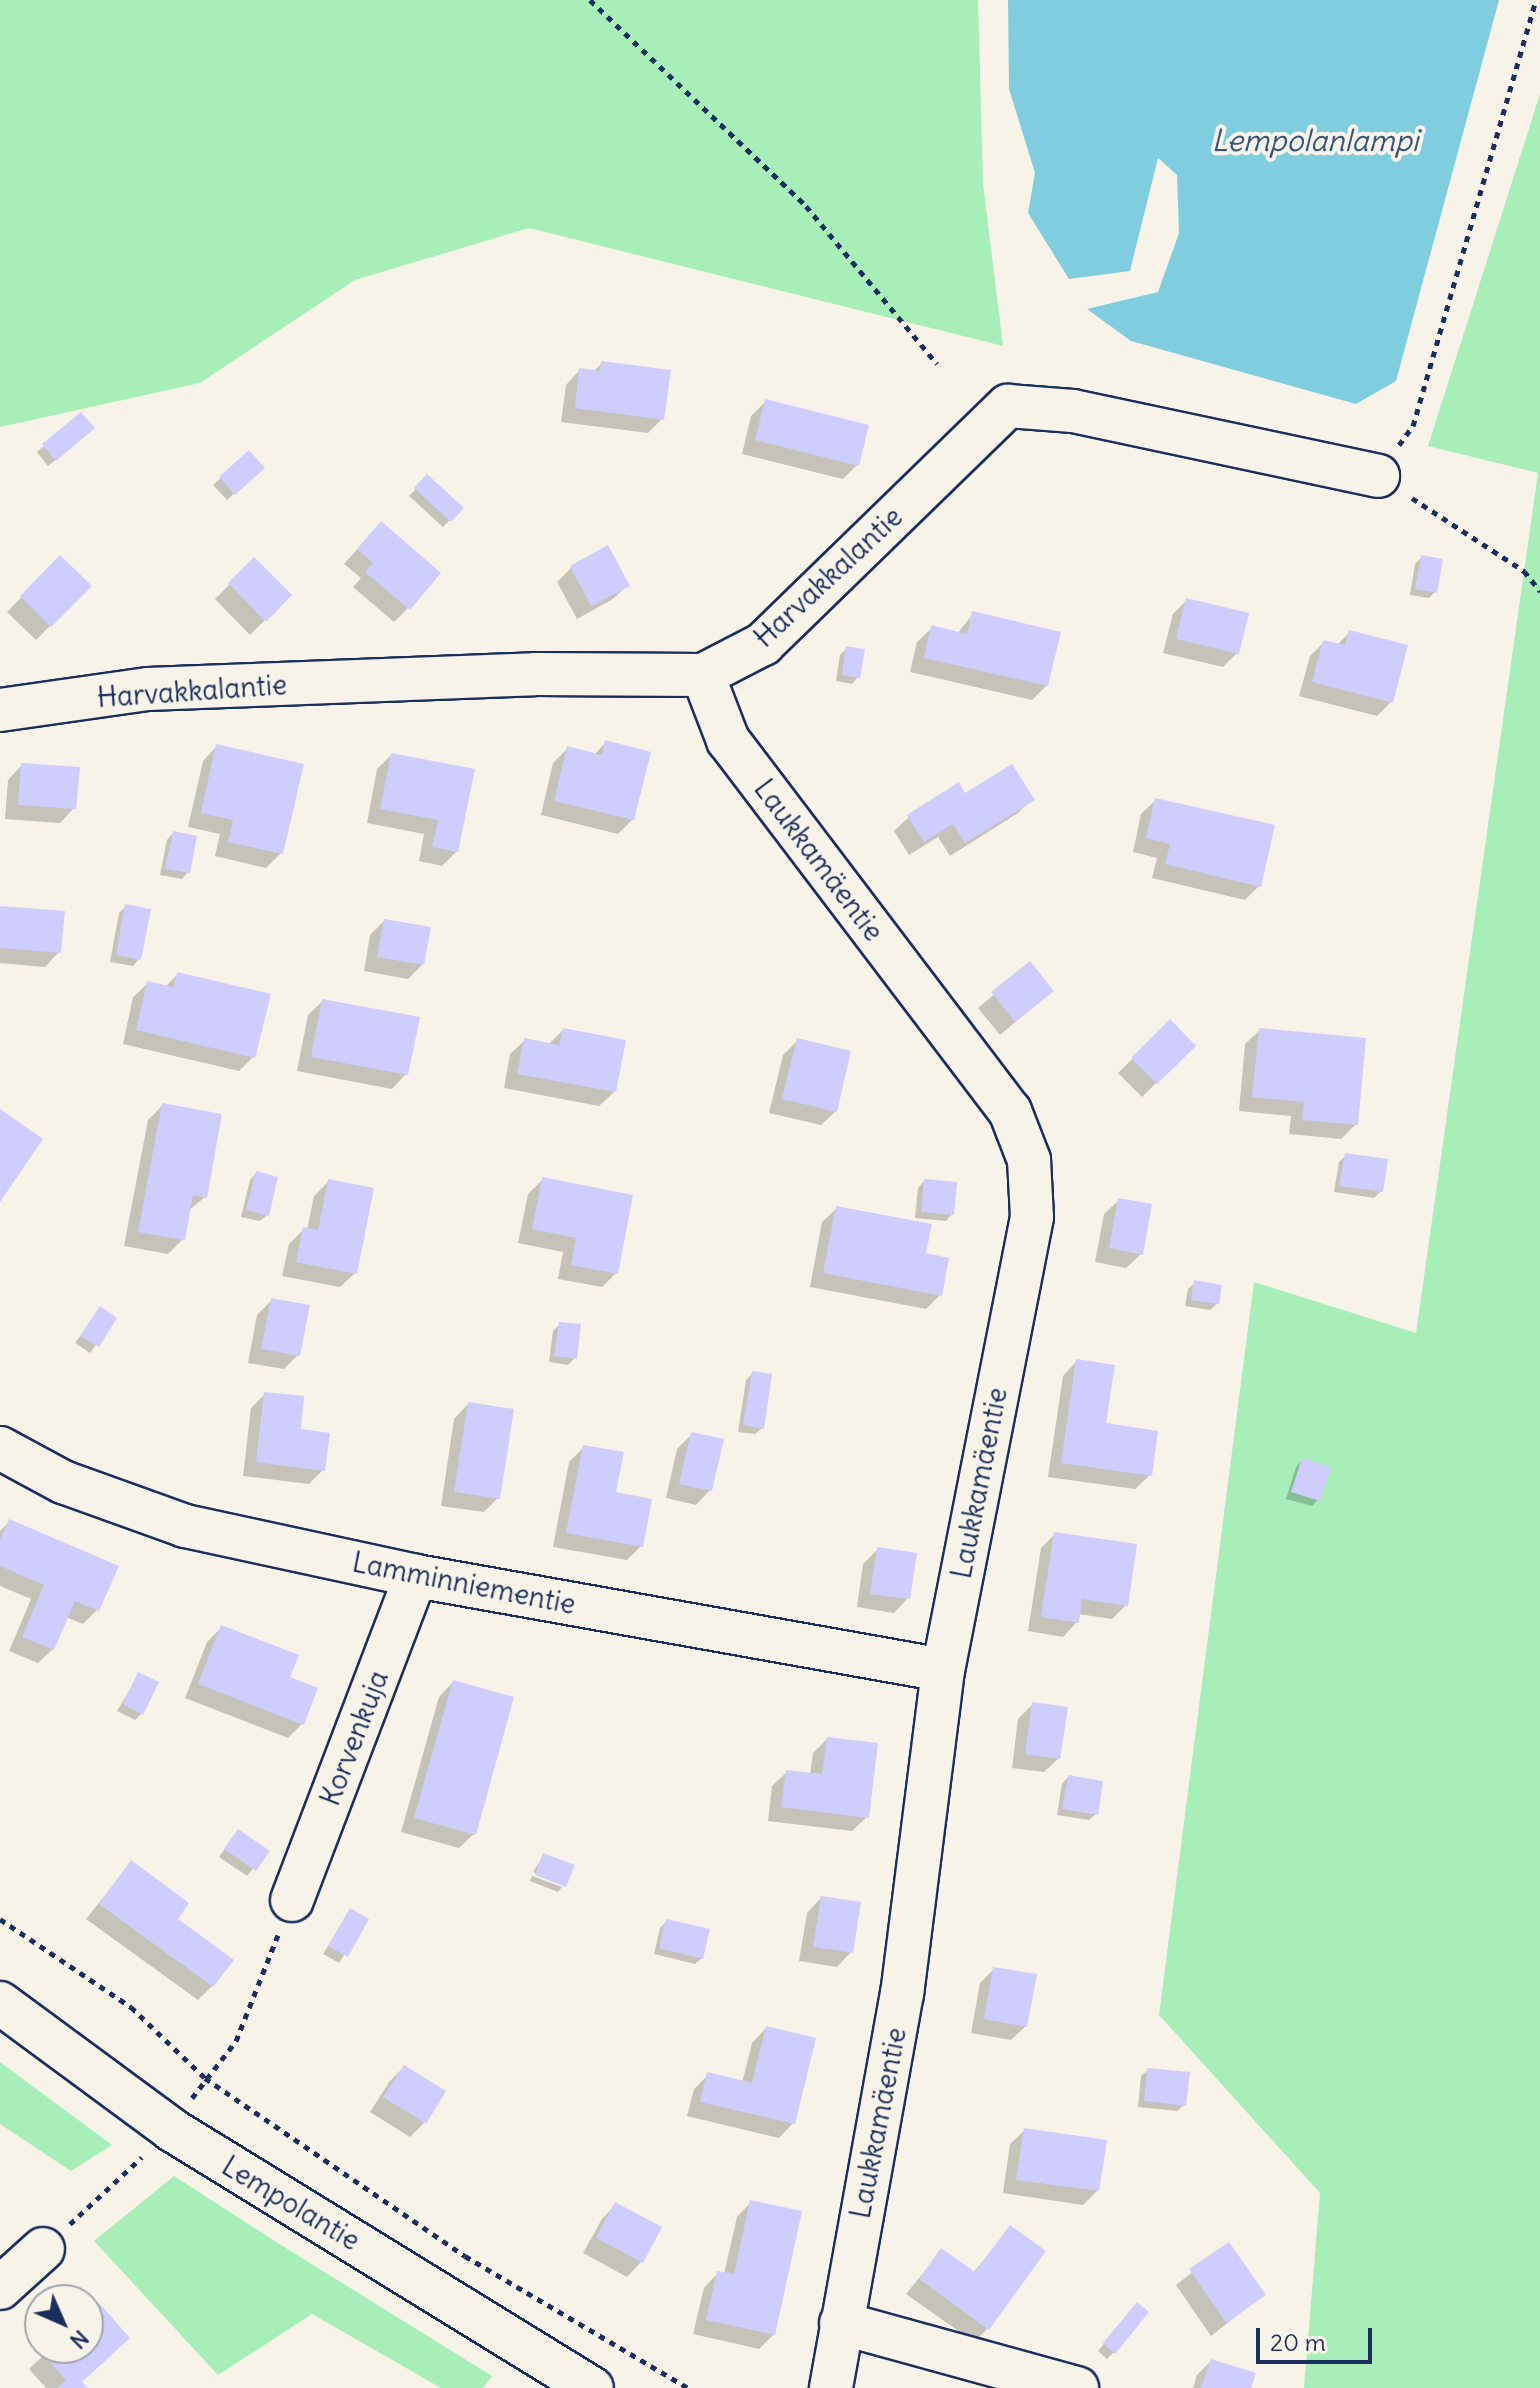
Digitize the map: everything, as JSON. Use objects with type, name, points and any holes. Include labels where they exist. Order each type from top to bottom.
[{"type":"street","name":"Harvakkalantie","points":[[0,710],[148,689],[535,674],[703,675],[763,644],[1008,406],[1073,411],[1378,476]]},
{"type":"street","name":"Laukkamäentie","points":[[703,675],[728,740],[1010,1111],[1029,1160],[1032,1217],[943,1670],[902,1993],[831,2388]]},
{"type":"street","name":"Lamminniementie","points":[[0,1448],[63,1482],[185,1526],[416,1576],[943,1670]]},
{"type":"street","name":"Korvenkuja","points":[[292,1900],[416,1576]]},
{"type":"street","name":"Lempolantie","points":[[0,2003],[172,2130],[592,2388]]},
{"type":"street","points":[[0,2288],[43,2249]]},
{"type":"street","points":[[841,2323],[1077,2388]]},
{"type":"path","points":[[590,0],[806,206],[937,364]]},
{"type":"path","points":[[1536,0],[1413,426],[1378,476],[1524,571],[1540,591]]},
{"type":"path","points":[[43,2249],[172,2130],[205,2078],[236,2041],[292,1900]]},
{"type":"path","points":[[0,1919],[131,2007],[205,2078],[465,2256],[688,2388]]},
{"type":"green space","points":[[0,0],[978,0],[983,183],[1003,346],[529,228],[355,280],[200,383],[0,427]]},
{"type":"green space","points":[[1540,94],[1540,2388],[1304,2388],[1320,2193],[1159,2015],[1254,1282],[1416,1333],[1538,473],[1428,446]]},
{"type":"green space","points":[[0,2062],[112,2145],[71,2171],[0,2124]]},
{"type":"green space","points":[[174,2176],[492,2376],[483,2388],[441,2388],[312,2314],[218,2375],[94,2241]]},
{"type":"water","name":"Lempolanlampi","points":[[1008,0],[1499,0],[1396,381],[1356,404],[1131,341],[1087,309],[1158,292],[1179,233],[1177,175],[1158,158],[1130,271],[1069,279],[1028,213],[1035,173],[1009,89]]},
{"type":"building","points":[[601,361],[671,370],[664,420],[575,408],[579,368],[600,371]]},
{"type":"building","points":[[765,399],[869,425],[859,466],[755,440]]},
{"type":"building","points":[[81,412],[95,428],[56,461],[42,444]]},
{"type":"building","points":[[249,450],[265,468],[235,495],[219,477]]},
{"type":"building","points":[[427,474],[464,508],[451,522],[414,488]]},
{"type":"building","points":[[381,521],[441,573],[410,610],[365,572],[373,563],[357,549]]},
{"type":"building","points":[[608,545],[630,586],[591,606],[570,566]]},
{"type":"building","points":[[60,555],[92,586],[51,627],[20,596]]},
{"type":"building","points":[[1421,555],[1443,559],[1437,593],[1415,589]]},
{"type":"building","points":[[254,557],[292,595],[266,622],[228,583]]},
{"type":"building","points":[[1186,598],[1249,613],[1239,654],[1176,639]]},
{"type":"building","points":[[972,611],[1061,632],[1048,686],[924,658],[931,625],[967,634]]},
{"type":"building","points":[[1349,630],[1408,645],[1393,703],[1312,682],[1323,640],[1345,645]]},
{"type":"building","points":[[846,646],[865,649],[860,678],[842,675]]},
{"type":"building","points":[[605,740],[651,752],[634,820],[554,801],[567,746],[602,755]]},
{"type":"building","points":[[216,744],[304,764],[283,854],[228,842],[233,820],[201,813]]},
{"type":"building","points":[[391,753],[475,769],[458,852],[432,847],[438,820],[380,809]]},
{"type":"building","points":[[21,763],[80,767],[76,809],[18,805]]},
{"type":"building","points":[[1012,764],[1035,800],[965,843],[953,824],[924,842],[907,815],[959,782],[965,793]]},
{"type":"building","points":[[1155,798],[1275,825],[1261,887],[1165,864],[1170,844],[1146,838]]},
{"type":"building","points":[[173,831],[197,836],[190,873],[165,869]]},
{"type":"building","points":[[125,904],[151,909],[141,960],[116,955]]},
{"type":"building","points":[[0,906],[65,911],[61,953],[0,948]]},
{"type":"building","points":[[384,919],[431,927],[424,965],[377,957]]},
{"type":"building","points":[[1030,961],[1054,991],[1015,1022],[991,992]]},
{"type":"building","points":[[177,972],[271,994],[255,1058],[136,1030],[147,981],[174,987]]},
{"type":"building","points":[[322,999],[420,1017],[408,1075],[311,1057]]},
{"type":"building","points":[[1170,1019],[1196,1046],[1157,1084],[1131,1058]]},
{"type":"building","points":[[563,1028],[626,1040],[616,1092],[517,1074],[524,1038],[559,1045]]},
{"type":"building","points":[[1259,1028],[1366,1038],[1358,1125],[1302,1120],[1304,1102],[1252,1097]]},
{"type":"building","points":[[797,1038],[851,1051],[837,1112],[782,1099]]},
{"type":"building","points":[[162,1103],[222,1114],[207,1198],[193,1195],[185,1240],[138,1232]]},
{"type":"building","points":[[0,1109],[43,1139],[0,1202]]},
{"type":"building","points":[[1345,1153],[1388,1159],[1383,1192],[1339,1186]]},
{"type":"building","points":[[256,1171],[278,1177],[269,1216],[246,1210]]},
{"type":"building","points":[[542,1177],[633,1195],[618,1274],[571,1265],[576,1238],[532,1229]]},
{"type":"building","points":[[328,1179],[374,1188],[357,1274],[296,1262],[303,1227],[318,1230]]},
{"type":"building","points":[[924,1179],[957,1182],[954,1215],[921,1212]]},
{"type":"building","points":[[1118,1198],[1152,1204],[1143,1255],[1109,1248]]},
{"type":"building","points":[[836,1206],[932,1224],[926,1253],[949,1258],[942,1296],[823,1273]]},
{"type":"building","points":[[1194,1280],[1222,1285],[1219,1304],[1191,1300]]},
{"type":"building","points":[[271,1298],[310,1305],[300,1356],[261,1349]]},
{"type":"building","points":[[100,1306],[117,1318],[99,1347],[80,1336]]},
{"type":"building","points":[[559,1322],[581,1324],[577,1359],[554,1356]]},
{"type":"building","points":[[1076,1359],[1115,1365],[1106,1423],[1158,1431],[1152,1476],[1061,1463]]},
{"type":"building","points":[[752,1371],[772,1374],[764,1429],[743,1425]]},
{"type":"building","points":[[264,1392],[304,1396],[301,1429],[330,1433],[325,1471],[256,1462]]},
{"type":"building","points":[[468,1402],[514,1409],[500,1499],[454,1492]]},
{"type":"building","points":[[691,1432],[724,1439],[712,1491],[679,1484]]},
{"type":"building","points":[[583,1445],[624,1452],[616,1492],[652,1499],[643,1547],[566,1533]]},
{"type":"building","points":[[1302,1458],[1331,1467],[1320,1501],[1291,1492]]},
{"type":"building","points":[[9,1519],[119,1566],[99,1611],[75,1601],[54,1650],[22,1637],[44,1585],[0,1566],[0,1540]]},
{"type":"building","points":[[1054,1532],[1137,1544],[1128,1606],[1082,1599],[1079,1623],[1041,1617]]},
{"type":"building","points":[[877,1547],[917,1553],[910,1599],[870,1594]]},
{"type":"building","points":[[221,1625],[299,1655],[290,1677],[318,1688],[304,1725],[198,1684]]},
{"type":"building","points":[[138,1672],[159,1682],[143,1715],[123,1704]]},
{"type":"building","points":[[453,1680],[514,1697],[476,1835],[414,1818]]},
{"type":"building","points":[[1032,1702],[1068,1707],[1060,1759],[1025,1754]]},
{"type":"building","points":[[827,1737],[878,1743],[869,1818],[781,1807],[786,1770],[822,1774]]},
{"type":"building","points":[[1068,1775],[1103,1781],[1098,1815],[1062,1809]]},
{"type":"building","points":[[238,1829],[270,1851],[256,1871],[224,1849]]},
{"type":"building","points":[[543,1853],[575,1865],[566,1887],[535,1875]]},
{"type":"building","points":[[131,1860],[189,1903],[178,1919],[234,1960],[213,1987],[99,1904]]},
{"type":"building","points":[[821,1896],[861,1902],[853,1953],[813,1947]]},
{"type":"building","points":[[350,1908],[369,1919],[348,1957],[328,1946]]},
{"type":"building","points":[[666,1919],[710,1929],[703,1959],[659,1948]]},
{"type":"building","points":[[993,1967],[1037,1974],[1027,2027],[984,2019]]},
{"type":"building","points":[[766,2026],[816,2038],[795,2124],[700,2102],[707,2072],[752,2083]]},
{"type":"building","points":[[404,2065],[446,2091],[426,2124],[383,2097]]},
{"type":"building","points":[[1147,2068],[1190,2072],[1186,2106],[1144,2101]]},
{"type":"building","points":[[1024,2128],[1107,2140],[1099,2191],[1016,2180]]},
{"type":"building","points":[[750,2200],[802,2211],[775,2335],[706,2320],[717,2271],[734,2274]]},
{"type":"building","points":[[615,2202],[662,2227],[643,2263],[596,2238]]},
{"type":"building","points":[[1010,2225],[1046,2251],[989,2330],[919,2279],[941,2248],[975,2272]]},
{"type":"building","points":[[1229,2242],[1266,2295],[1226,2323],[1189,2269]]},
{"type":"building","points":[[1137,2302],[1149,2312],[1115,2354],[1103,2343]]},
{"type":"building","points":[[104,2309],[130,2338],[104,2362]]},
{"type":"building","points":[[1211,2359],[1256,2373],[1251,2388],[1201,2388]]},
{"type":"building","points":[[52,2364],[102,2364],[82,2382],[88,2388],[57,2388],[66,2380]]}]
